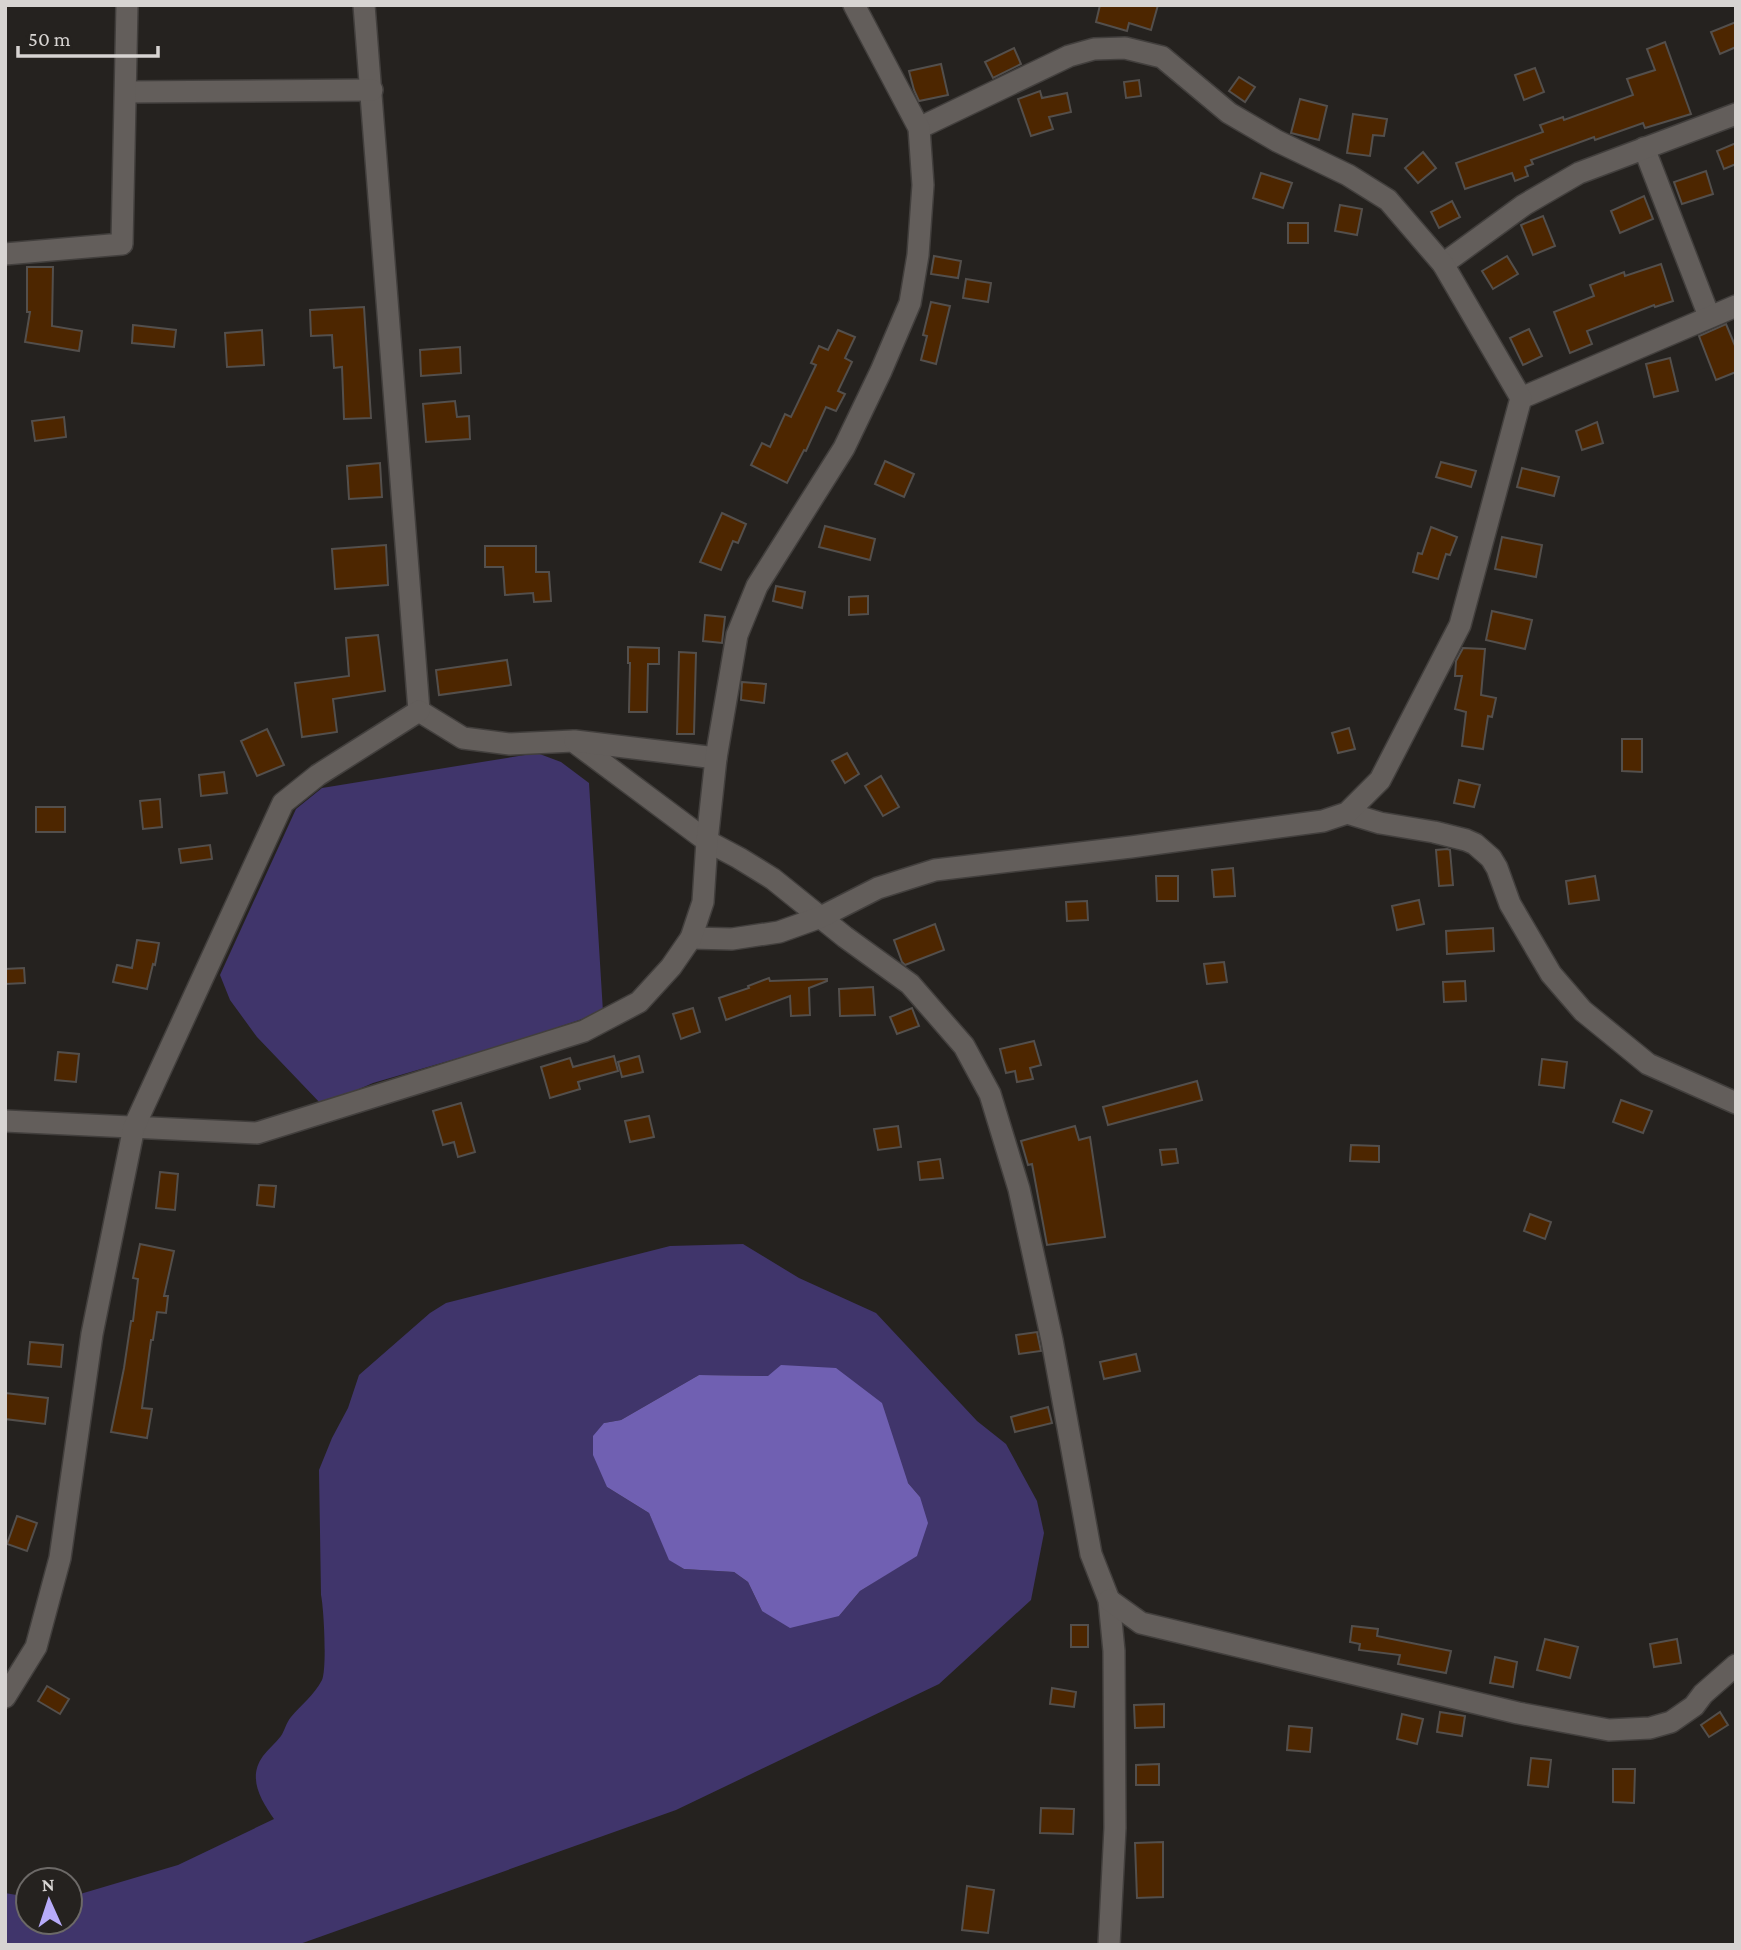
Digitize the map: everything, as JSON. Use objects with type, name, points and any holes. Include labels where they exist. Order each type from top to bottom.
[{"type":"street","points":[[5,254],[122,244],[127,5]]},
{"type":"street","points":[[365,5],[419,711]]},
{"type":"street","points":[[5,1121],[257,1133],[584,1031],[639,1002],[671,967],[691,938],[703,902],[706,841],[716,758],[737,635],[757,586],[844,448],[881,371],[909,303],[918,255],[923,185],[919,128],[854,5]]},
{"type":"street","points":[[691,938],[732,939],[779,932],[821,917],[878,888],[935,870],[1323,821],[1347,813],[1380,780],[1460,625],[1521,398],[1443,264],[1388,200],[1348,175],[1277,141],[1229,113],[1162,57],[1125,48],[1094,49],[1069,56],[919,128]]},
{"type":"street","points":[[126,92],[372,90]]},
{"type":"street","points":[[1443,264],[1524,205],[1578,173],[1736,114]]},
{"type":"street","points":[[1644,148],[1709,316]]},
{"type":"street","points":[[1521,398],[1736,306]]},
{"type":"street","points":[[419,711],[463,738],[510,744],[573,741],[716,758]]},
{"type":"street","points":[[5,1697],[36,1647],[60,1558],[92,1334],[134,1127],[283,803],[318,775],[419,711]]},
{"type":"street","points":[[573,741],[706,841],[773,879],[845,937],[910,984],[964,1046],[990,1094],[1019,1189],[1052,1340],[1091,1554],[1109,1600],[1114,1651],[1115,1800],[1109,1945]]},
{"type":"street","points":[[1347,813],[1475,844],[1497,868],[1510,904],[1551,974],[1583,1011],[1648,1064],[1736,1103]]},
{"type":"street","points":[[1109,1600],[1141,1623],[1518,1713],[1609,1730],[1650,1728],[1671,1722],[1694,1706],[1703,1694],[1736,1665]]},
{"type":"shaded area","points":[[537,753],[561,762],[589,783],[603,1012],[520,1040],[373,1083],[322,1105],[257,1037],[230,1000],[220,975],[296,809],[322,788]]},
{"type":"shaded area","points":[[743,1244],[799,1278],[876,1313],[977,1421],[1006,1444],[1037,1501],[1044,1533],[1031,1600],[939,1684],[676,1810],[297,1945],[5,1945],[5,1893],[14,1895],[14,1936],[84,1936],[84,1893],[178,1865],[274,1819],[258,1789],[258,1764],[279,1739],[289,1719],[311,1695],[324,1674],[319,1470],[348,1408],[359,1375],[430,1313],[446,1303],[670,1246]],"holes":[[[699,1375],[768,1376],[908,1483],[920,1497],[917,1555],[860,1591],[839,1616],[762,1611],[748,1582],[734,1572],[684,1569],[670,1560],[649,1513],[607,1487],[604,1423],[621,1420]]]},
{"type":"shaded area","points":[[781,1365],[836,1368],[882,1403],[908,1483],[920,1497],[928,1523],[917,1556],[860,1591],[839,1616],[790,1628],[762,1611],[748,1582],[734,1572],[684,1569],[669,1560],[649,1513],[607,1487],[593,1455],[593,1436],[604,1423],[621,1420],[699,1375],[768,1376]]},
{"type":"building","points":[[1100,5],[1158,5],[1151,30],[1129,23],[1127,31],[1096,22]]},
{"type":"building","points":[[1736,22],[1736,47],[1720,54],[1711,32]]},
{"type":"building","points":[[1665,42],[1691,114],[1645,128],[1643,123],[1595,140],[1594,137],[1531,160],[1533,164],[1525,167],[1528,176],[1515,181],[1512,173],[1465,189],[1456,163],[1543,132],[1540,125],[1563,117],[1564,120],[1633,95],[1627,79],[1655,70],[1647,49]]},
{"type":"building","points":[[1014,48],[1021,64],[993,78],[985,62]]},
{"type":"building","points":[[941,64],[948,95],[919,101],[909,71]]},
{"type":"building","points":[[1535,68],[1544,92],[1524,100],[1515,75]]},
{"type":"building","points":[[1239,77],[1255,87],[1245,102],[1229,91]]},
{"type":"building","points":[[1139,80],[1141,96],[1126,98],[1124,82]]},
{"type":"building","points":[[1040,91],[1042,98],[1067,93],[1071,112],[1049,117],[1053,129],[1031,136],[1018,99]]},
{"type":"building","points":[[1300,99],[1327,106],[1319,140],[1291,133]]},
{"type":"building","points":[[1353,114],[1387,119],[1384,136],[1373,135],[1370,156],[1347,153]]},
{"type":"building","points":[[1736,143],[1736,164],[1724,169],[1717,151]]},
{"type":"building","points":[[1423,152],[1436,168],[1418,183],[1405,168]]},
{"type":"building","points":[[1706,171],[1713,194],[1682,204],[1674,182]]},
{"type":"building","points":[[1261,173],[1292,183],[1283,208],[1253,198]]},
{"type":"building","points":[[1644,196],[1653,219],[1620,233],[1611,211]]},
{"type":"building","points":[[1452,201],[1460,217],[1439,228],[1431,212]]},
{"type":"building","points":[[1340,205],[1362,209],[1357,235],[1335,231]]},
{"type":"building","points":[[1543,216],[1555,246],[1533,255],[1521,225]]},
{"type":"building","points":[[1288,223],[1308,223],[1308,243],[1288,243]]},
{"type":"building","points":[[934,256],[961,261],[958,278],[931,274]]},
{"type":"building","points":[[1507,256],[1518,274],[1493,289],[1482,271]]},
{"type":"building","points":[[1661,264],[1673,301],[1655,307],[1654,305],[1587,331],[1592,344],[1570,353],[1554,312],[1594,296],[1590,285],[1624,272],[1625,276]]},
{"type":"building","points":[[27,267],[53,267],[52,326],[82,331],[79,351],[25,342],[30,312],[27,312]]},
{"type":"building","points":[[966,279],[991,283],[988,302],[963,298]]},
{"type":"building","points":[[931,302],[950,306],[936,364],[921,360],[927,336],[923,335]]},
{"type":"building","points":[[364,307],[371,418],[344,419],[342,367],[334,368],[332,335],[311,336],[310,310]]},
{"type":"building","points":[[1726,324],[1736,348],[1736,372],[1716,380],[1699,336]]},
{"type":"building","points":[[133,325],[176,330],[174,347],[132,343]]},
{"type":"building","points":[[1529,329],[1542,356],[1523,365],[1510,338]]},
{"type":"building","points":[[262,330],[264,365],[227,367],[225,333]]},
{"type":"building","points":[[838,330],[855,337],[845,358],[852,362],[838,391],[845,394],[836,411],[826,407],[806,451],[804,450],[787,483],[751,465],[762,443],[770,447],[785,414],[791,417],[816,365],[811,363],[819,346],[828,350]]},
{"type":"building","points":[[460,347],[461,373],[421,376],[420,350]]},
{"type":"building","points":[[1670,358],[1678,391],[1654,397],[1646,364]]},
{"type":"building","points":[[455,401],[457,417],[469,416],[470,439],[426,442],[423,404]]},
{"type":"building","points":[[64,417],[66,437],[35,441],[32,421]]},
{"type":"building","points":[[1597,422],[1603,443],[1582,450],[1576,431]]},
{"type":"building","points":[[885,461],[914,474],[904,497],[875,484]]},
{"type":"building","points":[[1441,462],[1476,471],[1471,487],[1436,477]]},
{"type":"building","points":[[380,463],[382,497],[349,499],[347,466]]},
{"type":"building","points":[[1522,468],[1559,477],[1554,496],[1517,487]]},
{"type":"building","points":[[722,513],[746,524],[738,543],[733,541],[721,570],[700,562]]},
{"type":"building","points":[[825,526],[875,539],[870,560],[819,547]]},
{"type":"building","points":[[1431,527],[1457,537],[1450,555],[1446,554],[1438,579],[1413,572],[1418,553],[1422,554]]},
{"type":"building","points":[[1502,537],[1542,545],[1536,577],[1495,569]]},
{"type":"building","points":[[386,545],[388,585],[335,589],[332,549]]},
{"type":"building","points":[[485,546],[536,546],[536,572],[549,572],[551,601],[534,602],[533,593],[505,595],[503,567],[485,567]]},
{"type":"building","points":[[776,586],[805,592],[802,608],[773,601]]},
{"type":"building","points":[[868,596],[868,614],[849,615],[849,597]]},
{"type":"building","points":[[1492,611],[1532,620],[1525,649],[1486,640]]},
{"type":"building","points":[[705,615],[725,617],[722,643],[703,641]]},
{"type":"building","points":[[378,635],[385,691],[333,699],[337,732],[302,737],[295,683],[349,676],[346,638]]},
{"type":"building","points":[[628,647],[659,648],[659,664],[648,664],[647,712],[629,712]]},
{"type":"building","points":[[1463,648],[1485,649],[1481,695],[1496,698],[1492,717],[1488,716],[1483,749],[1462,746],[1466,712],[1455,709],[1462,676],[1455,676],[1456,661]]},
{"type":"building","points":[[679,652],[696,653],[694,734],[677,734]]},
{"type":"building","points":[[507,660],[511,685],[439,695],[436,670]]},
{"type":"building","points":[[742,682],[766,684],[764,703],[741,700]]},
{"type":"building","points":[[1349,728],[1355,749],[1338,753],[1332,733]]},
{"type":"building","points":[[267,729],[284,765],[257,776],[241,741]]},
{"type":"building","points":[[1622,739],[1642,739],[1642,772],[1622,771]]},
{"type":"building","points":[[847,753],[859,774],[845,783],[832,761]]},
{"type":"building","points":[[224,772],[227,793],[201,796],[199,775]]},
{"type":"building","points":[[881,776],[899,807],[883,816],[865,786]]},
{"type":"building","points":[[1459,780],[1480,785],[1474,807],[1454,803]]},
{"type":"building","points":[[160,799],[162,827],[143,829],[140,801]]},
{"type":"building","points":[[36,807],[65,807],[65,832],[36,832]]},
{"type":"building","points":[[210,845],[212,859],[181,863],[179,849]]},
{"type":"building","points":[[1436,850],[1450,850],[1453,885],[1439,886]]},
{"type":"building","points":[[1233,868],[1235,896],[1214,897],[1212,870]]},
{"type":"building","points":[[1156,876],[1178,876],[1178,901],[1157,901]]},
{"type":"building","points":[[1595,876],[1599,900],[1569,904],[1566,881]]},
{"type":"building","points":[[1419,900],[1424,924],[1397,930],[1392,906]]},
{"type":"building","points":[[1087,901],[1088,920],[1067,921],[1066,902]]},
{"type":"building","points":[[935,924],[944,950],[905,965],[894,940]]},
{"type":"building","points":[[1493,928],[1494,951],[1447,954],[1446,931]]},
{"type":"building","points":[[137,940],[159,943],[147,989],[113,982],[117,965],[132,968]]},
{"type":"building","points":[[1224,962],[1227,982],[1207,984],[1204,964]]},
{"type":"building","points":[[24,968],[25,983],[5,984],[5,969]]},
{"type":"building","points":[[769,978],[770,981],[827,981],[809,988],[810,1015],[791,1016],[790,996],[726,1020],[719,998]]},
{"type":"building","points":[[1465,981],[1466,1001],[1444,1002],[1443,982]]},
{"type":"building","points":[[873,987],[875,1015],[840,1016],[839,989]]},
{"type":"building","points":[[693,1008],[700,1032],[681,1039],[673,1014]]},
{"type":"building","points":[[912,1008],[919,1026],[897,1034],[890,1017]]},
{"type":"building","points":[[1034,1041],[1041,1065],[1030,1068],[1033,1079],[1017,1082],[1015,1071],[1006,1073],[1000,1049]]},
{"type":"building","points":[[58,1052],[79,1054],[76,1082],[55,1080]]},
{"type":"building","points":[[614,1056],[618,1071],[578,1082],[580,1089],[550,1098],[541,1067],[570,1058],[573,1067]]},
{"type":"building","points":[[639,1056],[643,1072],[622,1077],[618,1062]]},
{"type":"building","points":[[1542,1059],[1567,1062],[1564,1088],[1539,1085]]},
{"type":"building","points":[[1197,1081],[1202,1100],[1108,1125],[1103,1107]]},
{"type":"building","points":[[1621,1100],[1652,1111],[1643,1133],[1613,1122]]},
{"type":"building","points":[[461,1103],[475,1152],[458,1157],[454,1142],[443,1145],[433,1111]]},
{"type":"building","points":[[649,1116],[654,1137],[630,1142],[625,1121]]},
{"type":"building","points":[[898,1126],[901,1147],[878,1150],[874,1129]]},
{"type":"building","points":[[1075,1126],[1079,1140],[1090,1137],[1105,1237],[1047,1245],[1032,1164],[1028,1165],[1021,1141]]},
{"type":"building","points":[[1351,1145],[1379,1146],[1379,1162],[1350,1161]]},
{"type":"building","points":[[1176,1149],[1178,1163],[1162,1165],[1160,1150]]},
{"type":"building","points":[[940,1159],[943,1178],[920,1180],[918,1162]]},
{"type":"building","points":[[160,1172],[178,1174],[175,1210],[156,1208]]},
{"type":"building","points":[[259,1185],[276,1186],[274,1207],[257,1205]]},
{"type":"building","points":[[1530,1214],[1551,1222],[1545,1239],[1524,1231]]},
{"type":"building","points":[[140,1244],[174,1251],[164,1296],[168,1296],[166,1313],[157,1312],[151,1340],[142,1408],[152,1409],[147,1438],[111,1432],[133,1321],[138,1279],[133,1278]]},
{"type":"building","points":[[1037,1332],[1041,1351],[1019,1354],[1016,1335]]},
{"type":"building","points":[[30,1342],[63,1345],[61,1367],[28,1364]]},
{"type":"building","points":[[1136,1354],[1140,1371],[1104,1379],[1100,1362]]},
{"type":"building","points":[[5,1393],[48,1398],[45,1424],[5,1419]]},
{"type":"building","points":[[1048,1407],[1052,1423],[1015,1432],[1011,1417]]},
{"type":"building","points":[[17,1516],[37,1523],[27,1551],[7,1544]]},
{"type":"building","points":[[1071,1625],[1088,1625],[1088,1647],[1071,1647]]},
{"type":"building","points":[[1352,1626],[1378,1629],[1377,1636],[1451,1651],[1446,1673],[1398,1664],[1400,1655],[1359,1650],[1360,1644],[1350,1642]]},
{"type":"building","points":[[1545,1639],[1578,1647],[1570,1678],[1537,1670]]},
{"type":"building","points":[[1677,1639],[1681,1663],[1654,1667],[1650,1644]]},
{"type":"building","points":[[1495,1657],[1517,1662],[1513,1687],[1490,1683]]},
{"type":"building","points":[[47,1686],[69,1699],[60,1714],[38,1701]]},
{"type":"building","points":[[1052,1688],[1076,1692],[1074,1707],[1050,1704]]},
{"type":"building","points":[[1164,1704],[1164,1727],[1135,1728],[1134,1705]]},
{"type":"building","points":[[1440,1712],[1465,1716],[1462,1736],[1437,1732]]},
{"type":"building","points":[[1720,1712],[1728,1725],[1709,1737],[1701,1725]]},
{"type":"building","points":[[1402,1714],[1423,1719],[1417,1744],[1397,1739]]},
{"type":"building","points":[[1289,1726],[1312,1728],[1310,1752],[1287,1750]]},
{"type":"building","points":[[1531,1758],[1551,1760],[1548,1787],[1528,1785]]},
{"type":"building","points":[[1159,1764],[1159,1785],[1136,1785],[1136,1765]]},
{"type":"building","points":[[1613,1769],[1635,1769],[1634,1803],[1613,1802]]},
{"type":"building","points":[[1041,1808],[1074,1809],[1073,1834],[1040,1833]]},
{"type":"building","points":[[1163,1842],[1163,1897],[1137,1898],[1135,1843]]},
{"type":"building","points":[[967,1886],[994,1890],[988,1933],[962,1930]]}]
